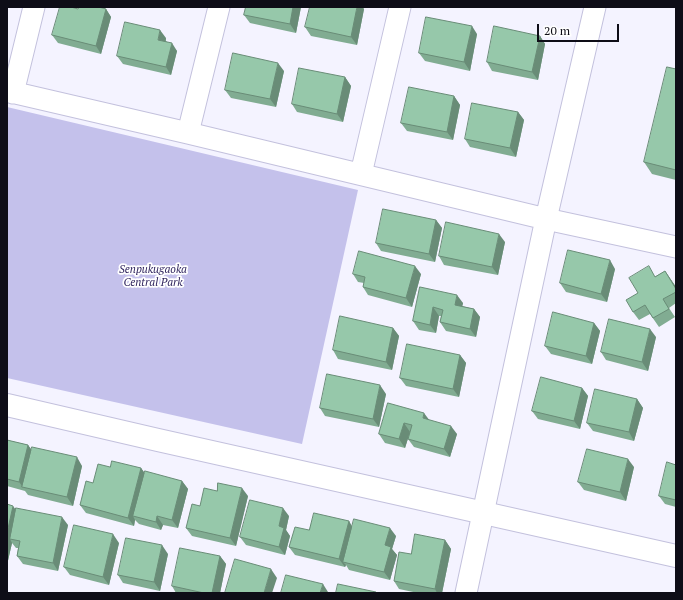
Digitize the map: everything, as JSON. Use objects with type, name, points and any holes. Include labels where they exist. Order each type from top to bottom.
[{"type":"street","points":[[34,7],[10,92],[546,219],[676,247]]},
{"type":"street","points":[[188,133],[219,7]]},
{"type":"street","points":[[361,174],[400,7]]},
{"type":"street","points":[[466,593],[546,219],[595,7]]},
{"type":"street","points":[[7,405],[676,556]]},
{"type":"green space","name":"Senpukugaoka Central Park","points":[[7,107],[358,190],[302,444],[7,378]]},
{"type":"building","points":[[60,7],[71,7],[78,9],[79,7],[99,7],[106,9],[96,46],[52,35]]},
{"type":"building","points":[[246,7],[293,7],[290,24],[244,15]]},
{"type":"building","points":[[310,7],[357,7],[351,37],[305,27]]},
{"type":"building","points":[[426,17],[472,26],[464,62],[419,53]]},
{"type":"building","points":[[125,22],[160,30],[158,40],[172,43],[166,67],[117,56]]},
{"type":"building","points":[[494,26],[540,36],[532,72],[487,62]]},
{"type":"building","points":[[233,53],[278,63],[270,99],[225,90]]},
{"type":"building","points":[[667,67],[676,69],[676,170],[644,162]]},
{"type":"building","points":[[299,68],[345,77],[337,114],[292,104]]},
{"type":"building","points":[[409,87],[454,96],[447,132],[401,123]]},
{"type":"building","points":[[472,103],[518,112],[510,148],[465,139]]},
{"type":"building","points":[[383,209],[436,220],[429,254],[376,243]]},
{"type":"building","points":[[446,222],[499,234],[492,267],[439,256]]},
{"type":"building","points":[[568,250],[610,260],[601,294],[560,283]]},
{"type":"building","points":[[359,251],[415,266],[406,298],[363,287],[365,277],[353,274]]},
{"type":"building","points":[[649,266],[655,277],[665,271],[676,289],[676,292],[663,299],[669,309],[653,318],[645,305],[633,312],[626,300],[638,293],[629,278]]},
{"type":"building","points":[[420,287],[457,295],[455,305],[474,309],[470,329],[440,322],[443,310],[433,307],[430,325],[413,321]]},
{"type":"building","points":[[553,312],[594,323],[586,356],[545,346]]},
{"type":"building","points":[[340,316],[393,328],[386,362],[333,350]]},
{"type":"building","points":[[609,319],[650,329],[642,362],[601,352]]},
{"type":"building","points":[[407,344],[460,355],[453,389],[400,378]]},
{"type":"building","points":[[327,374],[380,385],[373,419],[320,408]]},
{"type":"building","points":[[541,377],[582,388],[574,421],[532,411]]},
{"type":"building","points":[[595,389],[637,399],[629,432],[587,423]]},
{"type":"building","points":[[388,403],[424,413],[423,418],[451,426],[444,449],[408,439],[412,425],[404,423],[399,439],[379,434]]},
{"type":"building","points":[[7,440],[28,445],[19,482],[7,479]]},
{"type":"building","points":[[32,447],[77,457],[67,497],[22,487]]},
{"type":"building","points":[[587,449],[628,459],[620,492],[578,482]]},
{"type":"building","points":[[112,461],[141,468],[128,518],[80,505],[86,481],[93,483],[98,464],[110,467]]},
{"type":"building","points":[[667,462],[676,465],[676,500],[659,496]]},
{"type":"building","points":[[145,471],[182,481],[172,520],[157,516],[156,522],[133,516]]},
{"type":"building","points":[[218,483],[242,488],[230,538],[186,528],[192,504],[200,506],[204,488],[217,491]]},
{"type":"building","points":[[250,500],[283,508],[279,526],[284,528],[279,547],[240,537]]},
{"type":"building","points":[[7,504],[13,506],[7,533]]},
{"type":"building","points":[[16,508],[62,517],[53,563],[17,556],[20,541],[10,539]]},
{"type":"building","points":[[314,513],[349,521],[339,559],[289,547],[295,527],[309,530]]},
{"type":"building","points":[[354,519],[390,528],[385,545],[391,547],[384,572],[343,562]]},
{"type":"building","points":[[74,525],[113,534],[103,577],[64,567]]},
{"type":"building","points":[[415,534],[445,540],[435,589],[394,581],[399,552],[411,554]]},
{"type":"building","points":[[126,538],[162,545],[154,582],[118,575]]},
{"type":"building","points":[[180,548],[220,556],[212,593],[204,593],[172,586]]},
{"type":"building","points":[[235,559],[271,569],[264,593],[225,593]]},
{"type":"building","points":[[286,575],[323,584],[320,593],[281,593]]},
{"type":"building","points":[[338,584],[376,592],[376,593],[336,593]]}]
